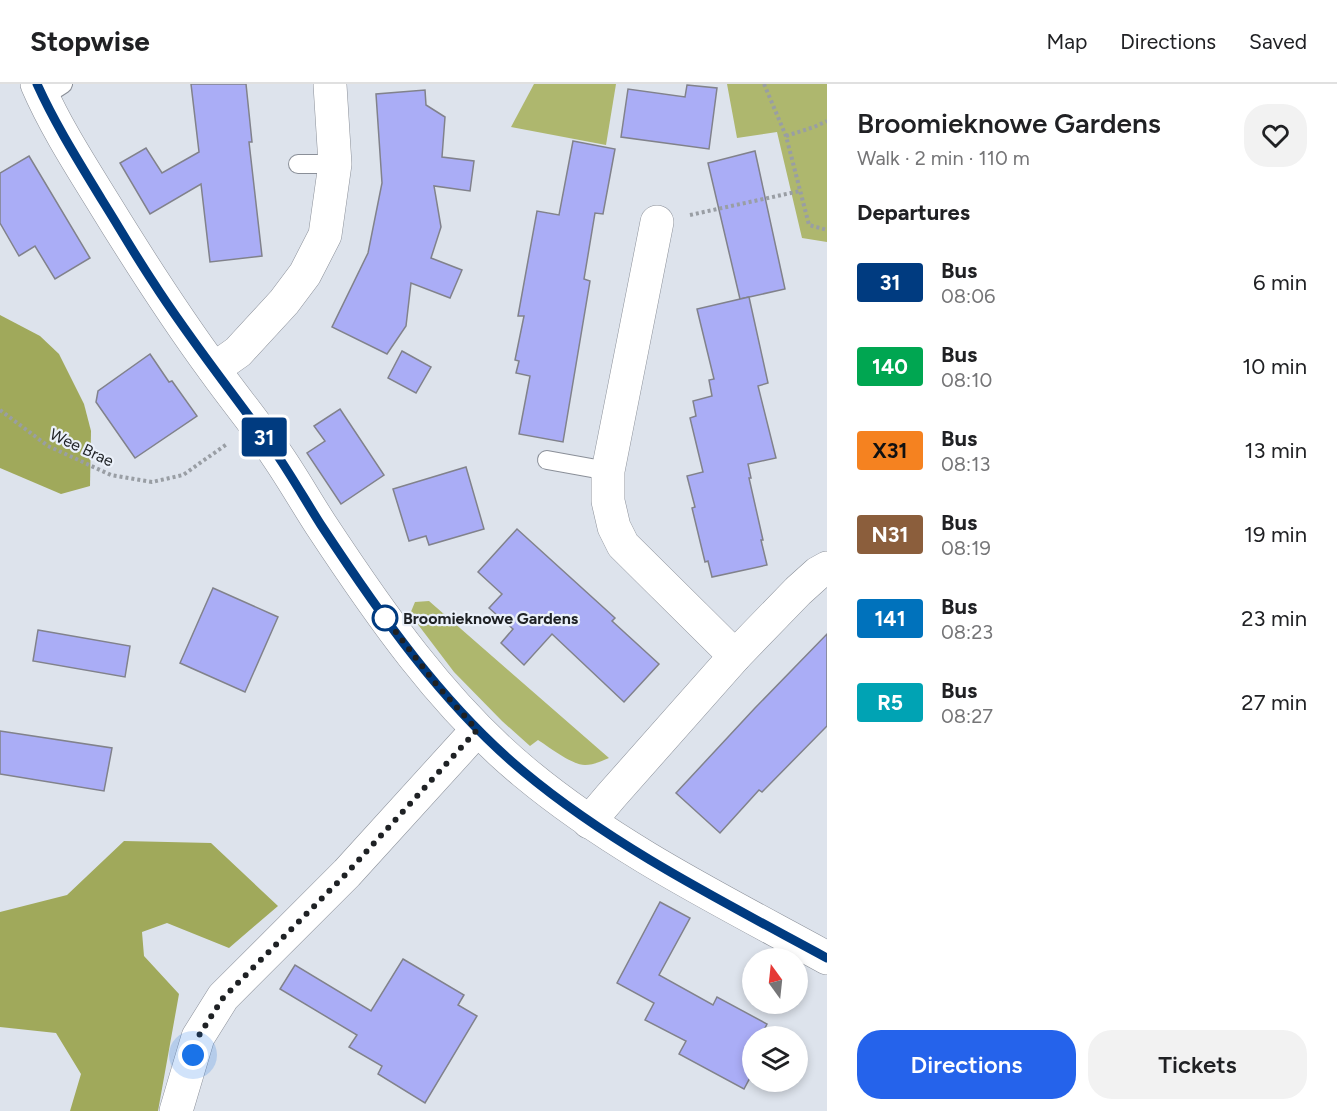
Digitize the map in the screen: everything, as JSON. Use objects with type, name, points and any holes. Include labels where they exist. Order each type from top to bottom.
[{"type":"street","points":[[214,369],[238,351],[284,302],[305,274],[325,235],[335,164],[330,85]]},
{"type":"street","points":[[47,88],[75,157],[153,283],[275,452],[378,608],[436,684],[477,730],[523,772],[589,822],[695,886],[827,958]]},
{"type":"street","points":[[657,222],[608,471],[608,501],[614,526],[623,544],[735,656]]},
{"type":"street","points":[[589,822],[735,656],[798,591],[827,568]]},
{"type":"street","points":[[176,1111],[198,1037],[223,998],[347,873],[477,730]]},
{"type":"lane","points":[[298,164],[335,164]]},
{"type":"lane","points":[[547,460],[608,471]]},
{"type":"path","points":[[764,84],[786,136],[809,225],[827,230]]},
{"type":"path","points":[[786,136],[827,121]]},
{"type":"path","points":[[657,222],[800,191]]},
{"type":"path","name":"Wee Brae","points":[[0,410],[48,446],[111,475],[152,482],[183,476],[255,424]]},
{"type":"green space","points":[[534,84],[616,84],[606,145],[511,127]]},
{"type":"green space","points":[[727,84],[827,84],[827,242],[802,238],[777,132],[737,138]]},
{"type":"green space","points":[[0,315],[40,336],[59,354],[84,404],[91,431],[90,486],[61,494],[0,468]]},
{"type":"green space","points":[[429,601],[609,758],[585,765],[574,762],[538,740],[530,746],[454,672],[410,614],[415,602]]},
{"type":"green space","points":[[124,841],[211,843],[278,906],[229,948],[167,923],[142,932],[144,956],[179,994],[158,1111],[70,1111],[81,1074],[56,1033],[0,1027],[0,912],[67,895]]},
{"type":"building","points":[[191,84],[246,84],[252,142],[249,142],[262,256],[210,262],[201,184],[150,214],[120,163],[146,148],[162,173],[199,152]]},
{"type":"building","points":[[687,85],[717,88],[709,149],[621,137],[628,89],[685,97]]},
{"type":"building","points":[[425,90],[426,105],[445,117],[442,157],[474,161],[470,191],[434,186],[441,227],[431,258],[462,270],[450,298],[411,283],[406,326],[387,354],[332,327],[368,253],[382,183],[376,94]]},
{"type":"building","points":[[573,141],[615,149],[603,214],[595,213],[584,279],[590,281],[563,442],[519,434],[530,376],[516,373],[519,361],[515,360],[524,316],[518,316],[537,211],[559,215]]},
{"type":"building","points":[[755,151],[785,289],[740,299],[708,163]]},
{"type":"building","points":[[29,156],[90,258],[55,279],[35,246],[19,256],[0,223],[0,173]]},
{"type":"building","points":[[749,297],[768,383],[758,386],[776,458],[748,464],[767,565],[712,577],[708,561],[705,562],[687,476],[703,472],[690,418],[696,416],[693,401],[712,396],[709,380],[714,379],[697,309]]},
{"type":"building","points":[[402,351],[431,367],[416,393],[388,378]]},
{"type":"building","points":[[150,354],[197,416],[135,458],[96,402],[98,391]]},
{"type":"building","points":[[340,409],[384,475],[341,504],[307,453],[325,441],[314,426]]},
{"type":"building","points":[[466,467],[484,529],[429,545],[426,536],[409,541],[393,489]]},
{"type":"building","points":[[517,529],[615,618],[612,621],[659,664],[624,702],[552,634],[524,665],[501,643],[513,629],[489,608],[502,594],[478,572]]},
{"type":"building","points":[[213,588],[278,617],[245,692],[180,663]]},
{"type":"building","points":[[38,630],[130,646],[125,677],[33,661]]},
{"type":"building","points":[[827,634],[827,726],[762,792],[759,790],[720,833],[676,793]]},
{"type":"building","points":[[0,731],[112,748],[104,791],[0,774]]},
{"type":"building","points":[[660,902],[690,918],[659,975],[713,1005],[717,997],[742,1010],[742,1014],[748,1014],[767,1024],[766,1026],[742,1026],[742,1088],[679,1054],[686,1041],[645,1020],[654,1003],[617,983]]},
{"type":"building","points":[[403,959],[464,995],[458,1005],[477,1016],[425,1103],[378,1074],[382,1066],[349,1047],[357,1035],[280,989],[295,965],[371,1011]]},
{"type":"bus line","name":"31","points":[[37,84],[75,157],[153,283],[275,452],[378,608],[436,684],[477,730],[523,772],[589,822],[695,886],[827,958]]},
{"type":"place","name":"Broomieknowe Gardens","points":[[385,618]]},
{"type":"route","points":[[193,1055],[198,1037],[223,998],[347,873],[477,730],[436,684],[385,618]]}]
